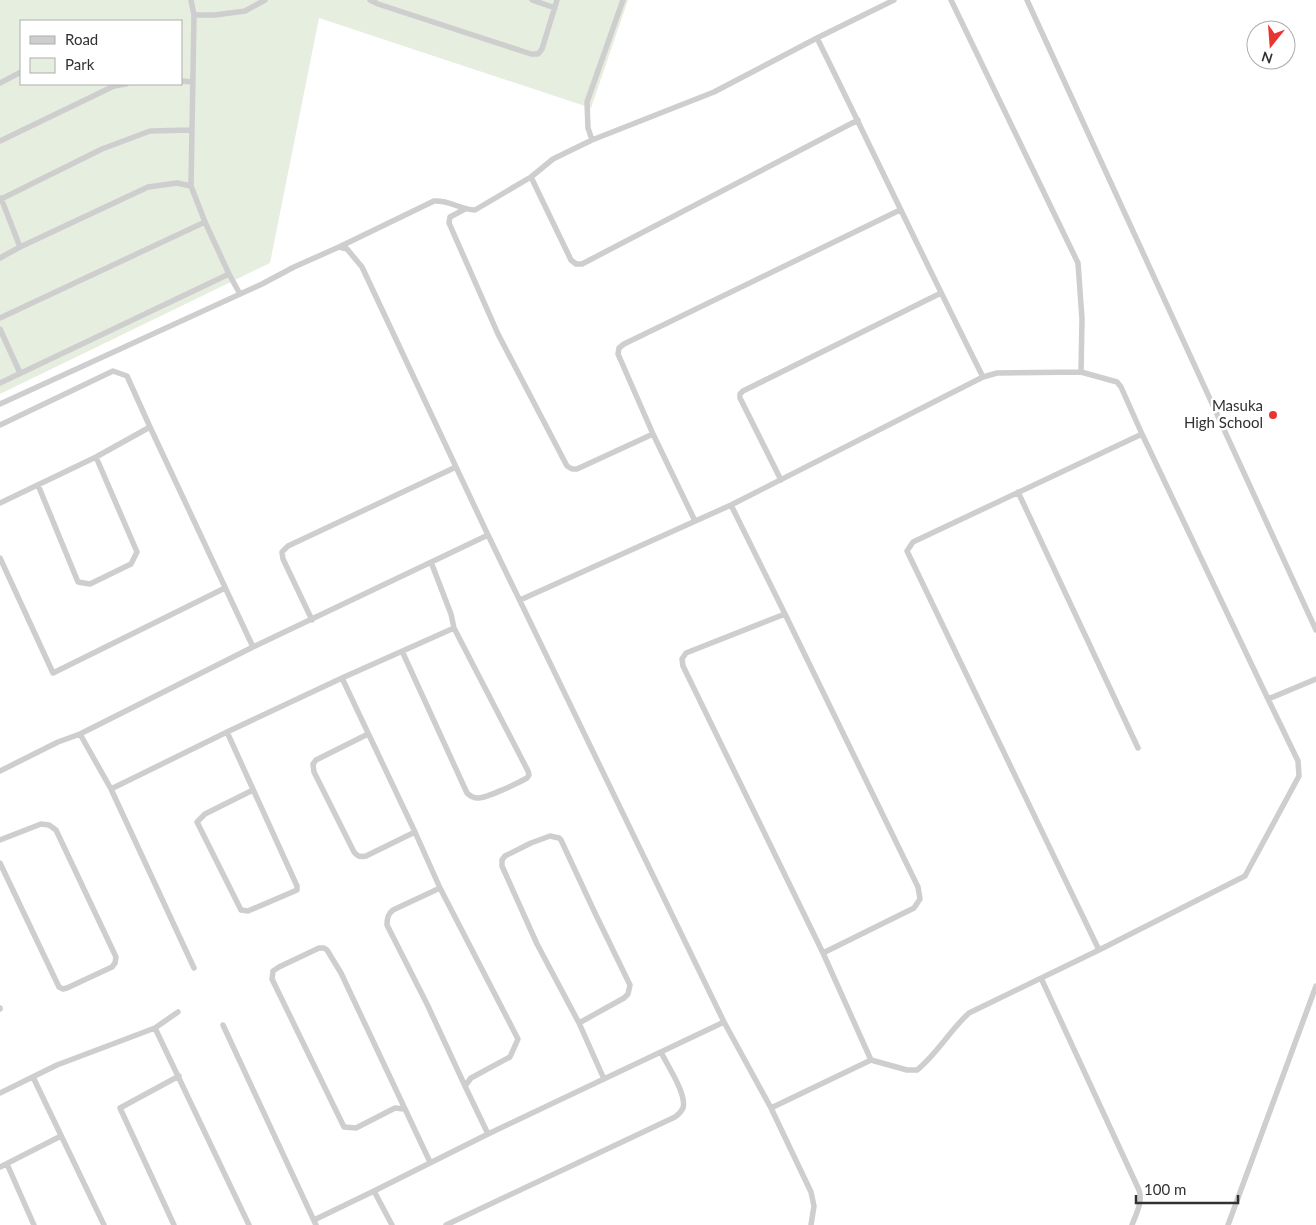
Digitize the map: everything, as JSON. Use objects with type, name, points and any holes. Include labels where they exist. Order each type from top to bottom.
[{"type":"street","points":[[191,0],[194,16],[191,186],[205,222],[240,294]]},
{"type":"street","points":[[194,16],[245,11],[265,0]]},
{"type":"street","points":[[370,0],[531,54],[538,54],[542,49],[557,0]]},
{"type":"street","points":[[532,0],[555,8]]},
{"type":"street","points":[[592,140],[588,128],[587,102],[623,0]]},
{"type":"street","points":[[0,404],[240,294],[434,201],[444,200],[466,209],[475,210],[531,177],[553,159],[592,140],[714,92],[894,0]]},
{"type":"street","points":[[951,0],[1078,263],[1082,319],[1081,372]]},
{"type":"street","points":[[1027,0],[1316,630]]},
{"type":"street","points":[[817,38],[983,377]]},
{"type":"street","points":[[0,83],[20,73]]},
{"type":"street","points":[[182,81],[193,82]]},
{"type":"street","points":[[0,140],[114,86],[120,85]]},
{"type":"street","points":[[531,177],[571,260],[576,264],[582,264],[858,120]]},
{"type":"street","points":[[20,247],[1,198],[102,149],[150,131],[192,130]]},
{"type":"street","points":[[0,258],[148,187],[177,183],[191,186]]},
{"type":"street","points":[[466,209],[450,217],[450,223],[498,334],[567,466],[572,470],[577,469],[653,434]]},
{"type":"street","points":[[695,521],[653,434],[618,354],[619,348],[900,210]]},
{"type":"street","points":[[0,318],[205,222]]},
{"type":"street","points":[[339,247],[348,249],[362,267],[488,535],[724,1022],[771,1108],[811,1192],[814,1206],[811,1225]]},
{"type":"street","points":[[0,383],[229,274]]},
{"type":"street","points":[[781,480],[740,398],[740,394],[941,293]]},
{"type":"street","points":[[0,329],[20,372]]},
{"type":"street","points":[[0,425],[113,371],[127,376],[253,647]]},
{"type":"street","points":[[520,600],[731,505],[983,377],[998,372],[1081,372],[1117,382],[1122,387],[1142,434],[1298,761],[1300,776],[1245,876],[969,1013],[925,1064],[917,1070],[907,1070],[871,1060],[771,1108]]},
{"type":"street","points":[[0,503],[96,457],[150,427]]},
{"type":"street","points":[[1099,950],[907,551],[913,542],[1142,434]]},
{"type":"street","points":[[38,485],[78,582],[90,584],[131,564],[137,552],[96,457]]},
{"type":"street","points":[[312,620],[282,559],[282,552],[288,546],[456,467]]},
{"type":"street","points":[[1018,492],[1138,748]]},
{"type":"street","points":[[731,505],[918,887],[920,899],[914,908],[823,953]]},
{"type":"street","points":[[0,771],[58,742],[80,734],[253,647],[488,535]]},
{"type":"street","points":[[0,558],[53,673],[225,588]]},
{"type":"street","points":[[402,651],[467,793],[476,798],[527,778],[529,775],[528,771],[454,628],[451,614],[431,562]]},
{"type":"street","points":[[784,614],[686,653],[682,659],[683,666],[823,953],[871,1060]]},
{"type":"street","points":[[110,789],[342,678],[454,628]]},
{"type":"street","points":[[342,678],[440,888],[518,1039],[510,1057],[471,1078],[466,1086]]},
{"type":"street","points":[[1268,699],[1316,679]]},
{"type":"street","points":[[227,732],[298,886],[296,890],[248,911],[241,910],[198,822],[205,814],[253,790]]},
{"type":"street","points":[[80,734],[110,789],[194,968]]},
{"type":"street","points":[[368,734],[316,760],[313,764],[314,772],[354,852],[358,856],[366,856],[415,832]]},
{"type":"street","points":[[0,840],[41,824],[49,825],[56,830],[116,957],[112,967],[67,988],[59,988],[0,863]]},
{"type":"street","points":[[579,1023],[624,998],[628,994],[630,986],[594,914],[561,840],[550,836],[505,856],[502,860],[502,866],[537,944],[579,1023],[604,1079]]},
{"type":"street","points":[[440,888],[389,913],[387,925],[427,1004],[488,1134]]},
{"type":"street","points":[[404,1109],[395,1108],[356,1128],[344,1127],[272,979],[273,971],[319,948],[327,950],[342,973],[430,1162]]},
{"type":"street","points":[[1041,978],[1139,1190],[1141,1196],[1140,1203],[1132,1225]]},
{"type":"street","points":[[1228,1225],[1316,986]]},
{"type":"street","points":[[0,1093],[58,1065],[155,1028],[178,1012]]},
{"type":"street","points":[[223,1025],[315,1222],[430,1162],[724,1022]]},
{"type":"street","points":[[155,1028],[249,1225]]},
{"type":"street","points":[[446,1225],[680,1113],[683,1108],[682,1093],[660,1052]]},
{"type":"street","points":[[174,1225],[120,1108],[179,1076]]},
{"type":"street","points":[[33,1077],[104,1225]]},
{"type":"street","points":[[0,1167],[61,1136]]},
{"type":"street","points":[[6,1164],[34,1225]]},
{"type":"street","points":[[374,1191],[392,1225]]},
{"type":"green space","points":[[0,0],[628,0],[591,108],[319,18],[270,263],[0,394]]},
{"type":"place","name":"Masuka High School","points":[[1273,415]]}]
